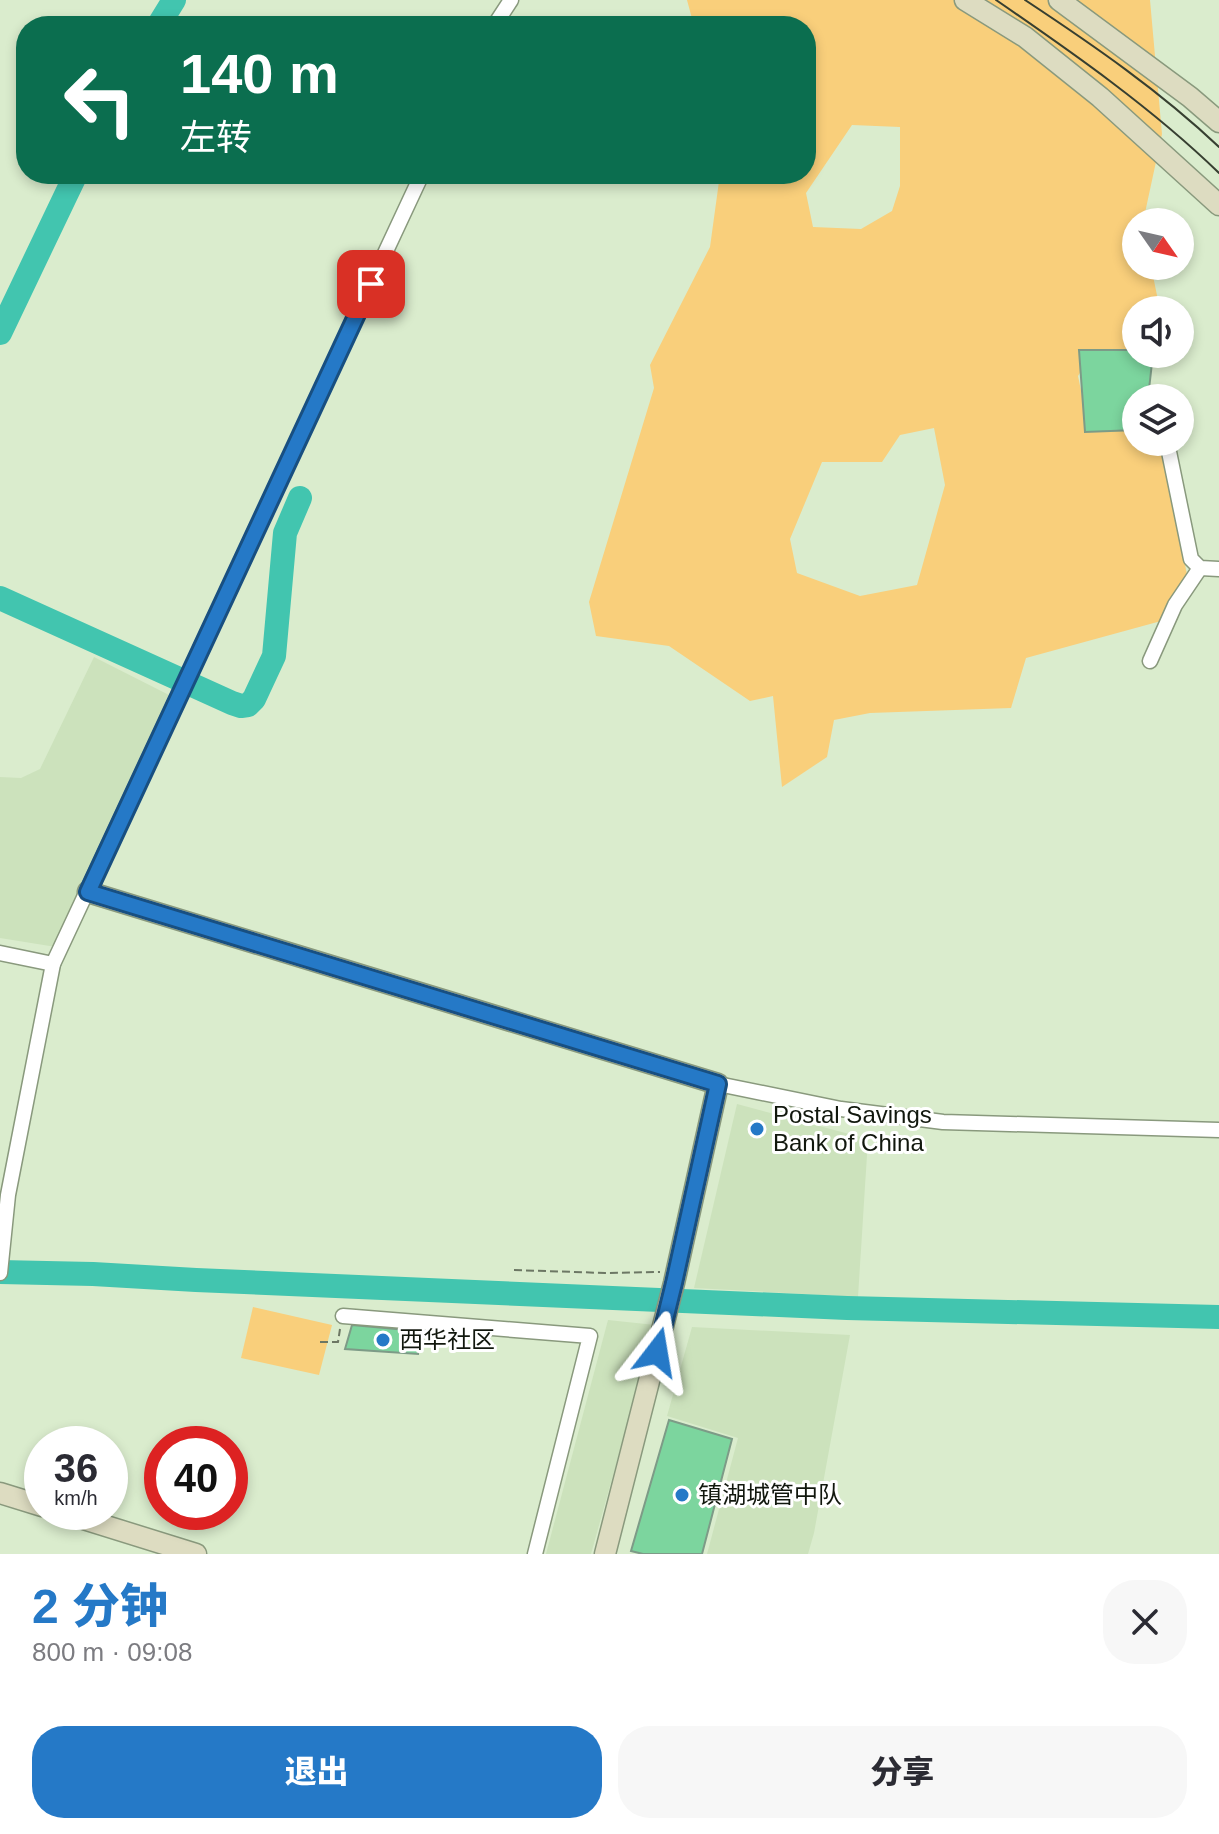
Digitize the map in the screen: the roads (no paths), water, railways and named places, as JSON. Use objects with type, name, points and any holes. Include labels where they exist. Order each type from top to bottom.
[{"type":"street","points":[[965,0],[1036,45],[1100,97],[1219,205]]},
{"type":"street","points":[[1059,0],[1219,122]]},
{"type":"street","points":[[1,1266],[8,1195],[53,964],[417,184]]},
{"type":"street","points":[[1170,456],[1191,559],[1200,568],[1219,569]]},
{"type":"street","points":[[1150,661],[1175,605],[1200,568]]},
{"type":"street","points":[[88,892],[718,1084],[841,1109],[943,1122],[1219,1130]]},
{"type":"street","points":[[0,953],[53,964]]},
{"type":"street","points":[[605,1554],[676,1278],[718,1084]]},
{"type":"street","points":[[343,1316],[590,1336],[535,1554]]},
{"type":"street","points":[[0,1493],[24,1500]]},
{"type":"street","points":[[119,1530],[196,1554]]},
{"type":"waterway","points":[[164,16],[174,0]]},
{"type":"waterway","points":[[0,333],[71,184]]},
{"type":"waterway","points":[[0,598],[232,703],[248,705],[254,699],[274,656],[285,533],[300,498]]},
{"type":"waterway","points":[[0,1272],[847,1308],[1219,1317]]},
{"type":"tram line","points":[[996,0],[1139,104],[1219,173]]},
{"type":"tram line","points":[[1025,0],[1150,88],[1219,147]]},
{"type":"place","name":"Postal Savings Bank of China","points":[[757,1129]]},
{"type":"place","name":"西华社区","points":[[383,1340]]},
{"type":"place","name":"镇湖城管中队","points":[[682,1495]]}]
